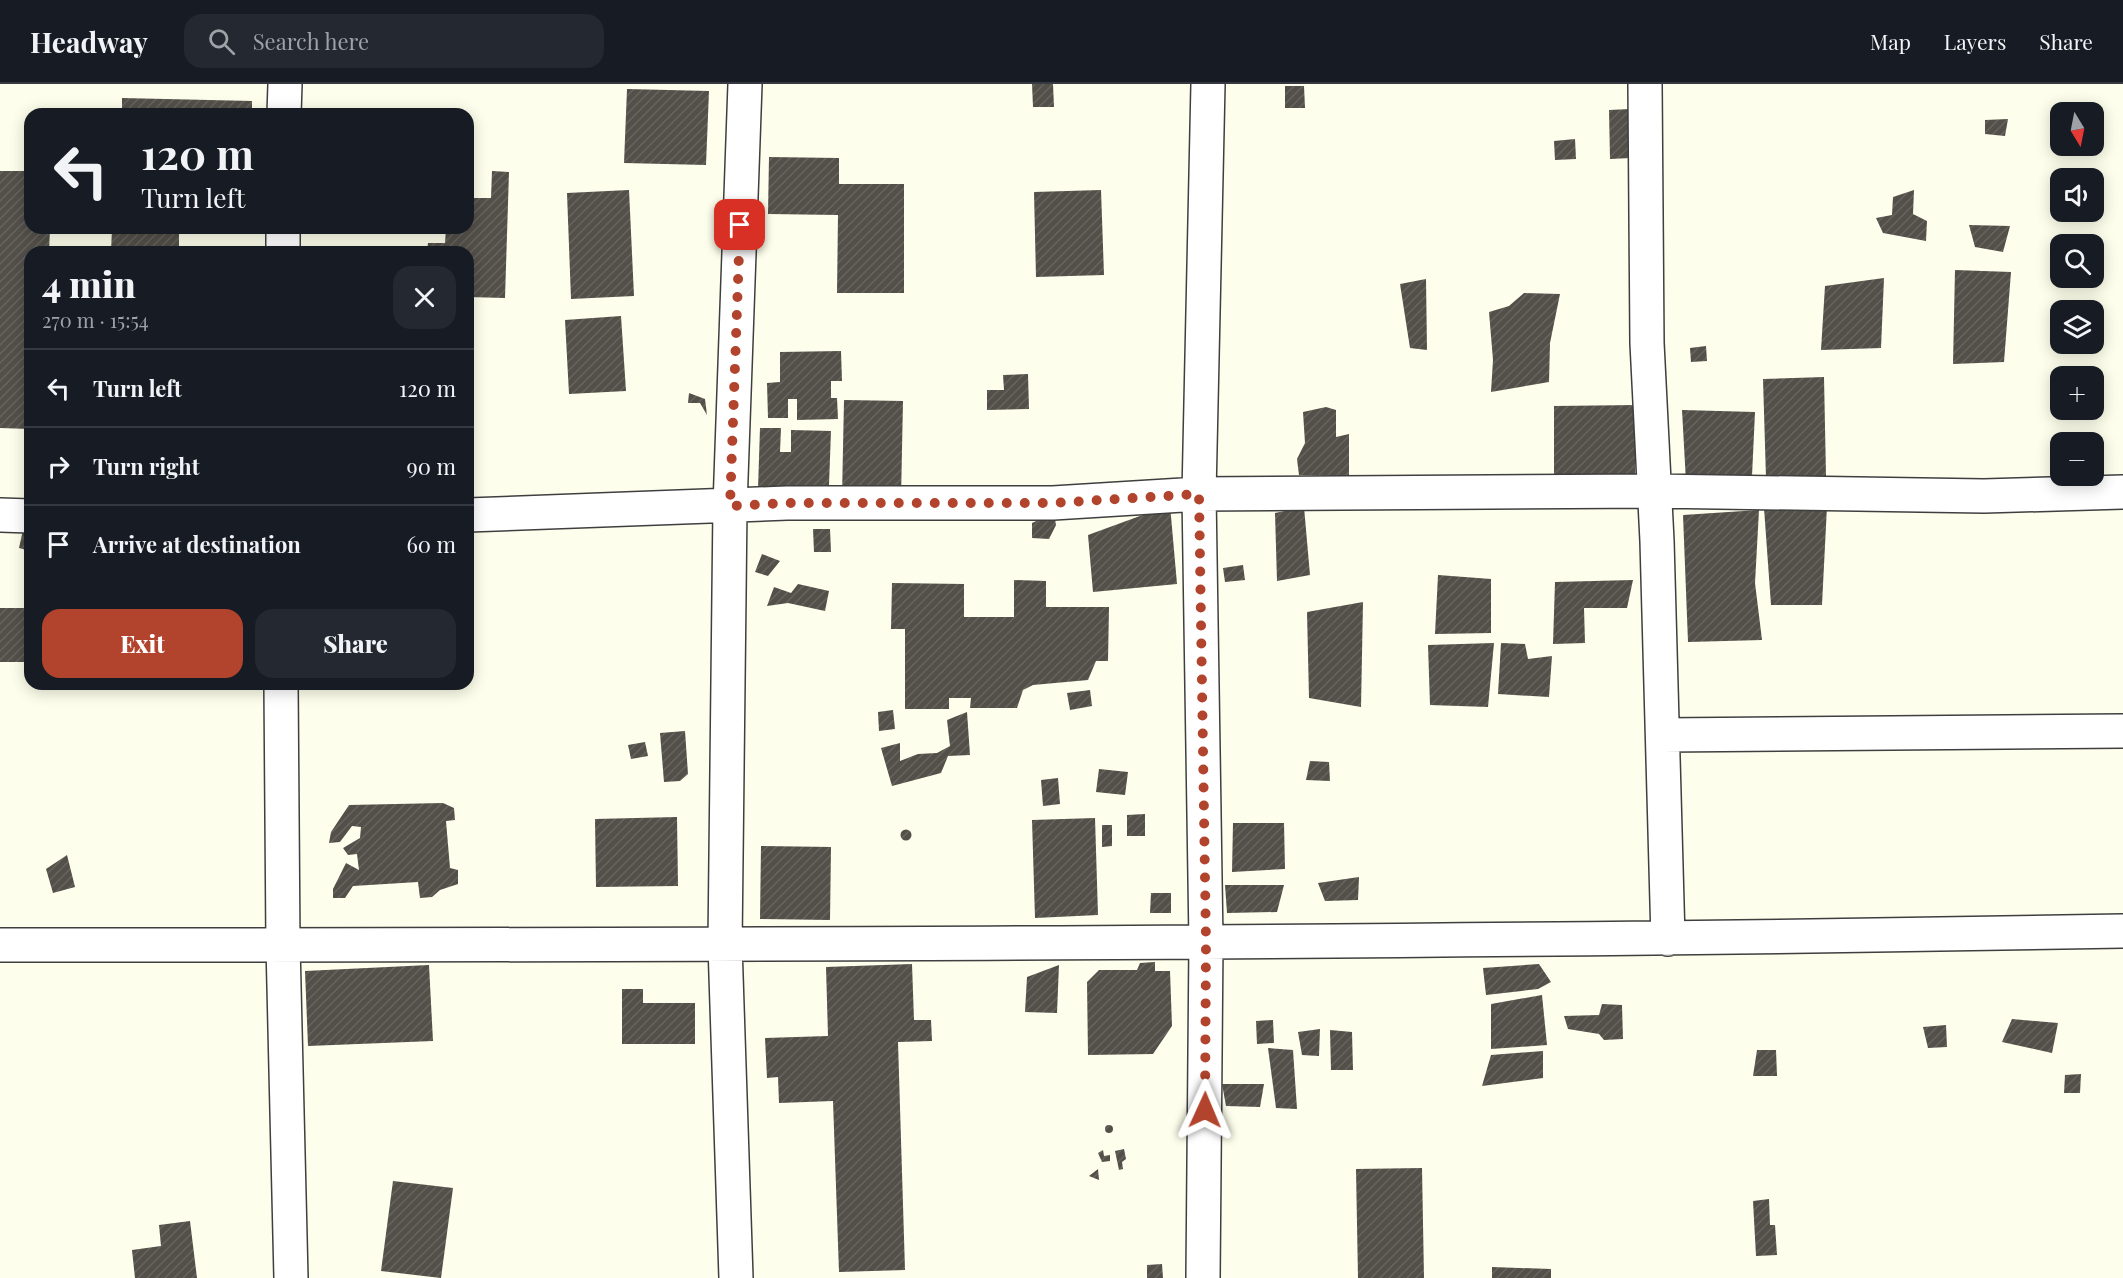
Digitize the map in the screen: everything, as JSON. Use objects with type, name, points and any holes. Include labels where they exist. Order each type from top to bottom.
[{"type":"street","points":[[284,108],[285,84]]},
{"type":"street","points":[[736,1278],[725,945],[730,506],[745,84]]},
{"type":"street","points":[[1203,1278],[1206,942],[1199,494],[1208,84]]},
{"type":"street","points":[[1645,84],[1647,343],[1655,491],[1668,939]]},
{"type":"street","points":[[474,514],[787,503],[1053,503],[1199,494],[1655,491],[1984,496],[2123,492]]},
{"type":"street","points":[[0,515],[24,516]]},
{"type":"street","points":[[281,690],[283,945],[291,1278]]},
{"type":"street","points":[[1663,735],[2123,731]]},
{"type":"street","points":[[0,945],[725,945],[1668,939],[2123,931]]},
{"type":"building","points":[[1032,84],[1053,84],[1054,107],[1033,107]]},
{"type":"building","points":[[1285,86],[1304,86],[1305,108],[1285,108]]},
{"type":"building","points":[[627,89],[709,91],[706,165],[624,163]]},
{"type":"building","points":[[122,98],[252,101],[252,108],[122,108]]},
{"type":"building","points":[[1630,109],[1631,158],[1610,159],[1609,110]]},
{"type":"building","points":[[2008,119],[2005,136],[1985,134],[1985,120]]},
{"type":"building","points":[[1575,139],[1576,159],[1555,160],[1554,141]]},
{"type":"building","points":[[769,157],[839,158],[839,184],[904,184],[904,293],[837,293],[838,215],[768,214]]},
{"type":"building","points":[[0,171],[24,171],[24,234],[50,234],[49,246],[24,246],[24,429],[0,428]]},
{"type":"building","points":[[492,171],[509,172],[505,298],[474,297],[474,246],[428,246],[428,243],[445,243],[446,234],[474,234],[474,198],[491,198]]},
{"type":"building","points":[[629,190],[634,296],[571,299],[567,193]]},
{"type":"building","points":[[1101,190],[1104,275],[1036,277],[1034,192]]},
{"type":"building","points":[[1914,190],[1913,214],[1927,221],[1926,241],[1883,233],[1876,218],[1892,215],[1893,197]]},
{"type":"building","points":[[1969,225],[2010,226],[2003,252],[1975,247]]},
{"type":"building","points":[[112,234],[179,234],[179,246],[111,246]]},
{"type":"building","points":[[1955,270],[2011,272],[2004,362],[1953,364]]},
{"type":"building","points":[[1884,278],[1881,348],[1821,350],[1825,286]]},
{"type":"building","points":[[1426,279],[1427,350],[1410,348],[1400,284]]},
{"type":"building","points":[[1524,293],[1560,294],[1550,343],[1549,382],[1491,392],[1493,360],[1489,312],[1509,306]]},
{"type":"building","points":[[621,316],[626,391],[569,394],[565,320]]},
{"type":"building","points":[[1706,346],[1707,361],[1691,362],[1690,348]]},
{"type":"building","points":[[841,351],[842,381],[831,381],[831,398],[837,398],[838,419],[797,420],[797,399],[788,399],[788,418],[768,418],[767,383],[780,382],[780,352]]},
{"type":"building","points":[[1028,374],[1029,409],[987,410],[987,390],[1004,390],[1003,375]]},
{"type":"building","points":[[1824,377],[1826,476],[1766,478],[1763,379]]},
{"type":"building","points":[[689,393],[705,399],[707,415],[700,403],[688,403]]},
{"type":"building","points":[[844,400],[903,401],[901,498],[842,497]]},
{"type":"building","points":[[1637,405],[1635,480],[1554,481],[1554,406]]},
{"type":"building","points":[[1326,407],[1336,410],[1336,437],[1349,434],[1349,476],[1299,475],[1297,459],[1305,443],[1303,412]]},
{"type":"building","points":[[1682,410],[1755,412],[1752,476],[1686,482]]},
{"type":"building","points":[[760,428],[781,428],[780,452],[791,452],[791,430],[831,431],[829,485],[835,492],[758,489]]},
{"type":"building","points":[[1170,505],[1177,584],[1093,592],[1088,535]]},
{"type":"building","points":[[1827,506],[1822,605],[1771,605],[1764,508]]},
{"type":"building","points":[[1304,507],[1310,575],[1277,581],[1275,513]]},
{"type":"building","points":[[1759,510],[1755,583],[1762,640],[1688,642],[1683,515]]},
{"type":"building","points":[[1054,513],[1056,525],[1049,539],[1032,538],[1032,523]]},
{"type":"building","points":[[813,529],[830,529],[831,552],[814,552]]},
{"type":"building","points":[[23,530],[24,549],[19,548]]},
{"type":"building","points":[[762,554],[780,561],[768,576],[755,572]]},
{"type":"building","points":[[1243,565],[1245,580],[1225,582],[1223,568]]},
{"type":"building","points":[[1438,575],[1491,579],[1491,633],[1435,634]]},
{"type":"building","points":[[1014,580],[1046,581],[1046,607],[1109,607],[1108,661],[1096,661],[1088,680],[1033,685],[1023,690],[1017,708],[970,708],[971,698],[949,698],[949,709],[905,709],[905,629],[891,629],[892,583],[964,584],[964,617],[1014,617]]},
{"type":"building","points":[[1633,580],[1627,608],[1584,608],[1585,643],[1553,644],[1555,582]]},
{"type":"building","points":[[798,584],[829,591],[825,611],[788,603],[767,606],[774,587],[791,593]]},
{"type":"building","points":[[1363,602],[1361,707],[1309,698],[1307,612]]},
{"type":"building","points":[[0,608],[24,608],[24,662],[0,662]]},
{"type":"building","points":[[1494,643],[1488,707],[1430,705],[1428,645]]},
{"type":"building","points":[[1501,643],[1525,644],[1528,659],[1552,656],[1549,697],[1498,694]]},
{"type":"building","points":[[1090,690],[1092,706],[1070,710],[1067,693]]},
{"type":"building","points":[[893,710],[895,729],[879,731],[878,712]]},
{"type":"building","points":[[967,712],[970,755],[948,756],[941,773],[892,786],[881,748],[900,743],[900,761],[918,754],[937,753],[950,746],[947,720]]},
{"type":"building","points":[[685,731],[688,774],[680,781],[664,782],[660,733]]},
{"type":"building","points":[[645,742],[648,756],[631,759],[628,745]]},
{"type":"building","points":[[1310,761],[1329,762],[1330,781],[1306,780]]},
{"type":"building","points":[[1099,769],[1128,772],[1125,795],[1096,792]]},
{"type":"building","points":[[1058,778],[1060,804],[1043,806],[1041,780]]},
{"type":"building","points":[[443,803],[454,808],[455,820],[446,821],[450,868],[458,870],[458,884],[440,890],[432,897],[420,898],[418,882],[353,886],[345,898],[333,898],[333,889],[346,863],[359,870],[357,854],[348,855],[343,848],[360,838],[361,827],[352,826],[340,842],[329,843],[331,832],[349,805]]},
{"type":"building","points":[[1145,814],[1145,836],[1127,836],[1127,815]]},
{"type":"building","points":[[677,817],[678,886],[596,887],[595,819]]},
{"type":"building","points":[[1095,818],[1098,915],[1035,918],[1032,820]]},
{"type":"building","points":[[1233,823],[1284,823],[1285,869],[1232,872]]},
{"type":"building","points":[[1102,825],[1112,825],[1112,846],[1102,847]]},
{"type":"building","points":[[906,829],[912,835],[906,841],[900,835]]},
{"type":"building","points":[[761,846],[831,847],[830,920],[760,919]]},
{"type":"building","points":[[67,855],[75,887],[53,893],[46,869]]},
{"type":"building","points":[[1359,877],[1358,900],[1325,901],[1318,883]]},
{"type":"building","points":[[1225,885],[1284,885],[1277,912],[1227,913]]},
{"type":"building","points":[[1151,893],[1171,893],[1171,913],[1150,913]]},
{"type":"building","points":[[1155,962],[1155,971],[1170,971],[1172,1026],[1153,1054],[1088,1055],[1087,982],[1099,970],[1137,970],[1140,963]]},
{"type":"building","points":[[912,964],[914,1020],[931,1020],[932,1041],[898,1042],[905,1270],[839,1272],[833,1101],[779,1103],[778,1077],[767,1078],[765,1038],[828,1036],[826,967]]},
{"type":"building","points":[[1539,964],[1551,982],[1538,989],[1486,995],[1483,968]]},
{"type":"building","points":[[429,965],[433,1041],[308,1046],[305,971]]},
{"type":"building","points":[[1059,965],[1057,1013],[1025,1012],[1027,977]]},
{"type":"building","points":[[622,989],[643,989],[643,1003],[695,1003],[695,1044],[622,1044]]},
{"type":"building","points":[[1542,995],[1547,1045],[1491,1049],[1491,1004]]},
{"type":"building","points":[[1602,1004],[1622,1005],[1623,1039],[1604,1040],[1599,1034],[1568,1029],[1564,1016],[1599,1015]]},
{"type":"building","points":[[2012,1019],[2058,1023],[2052,1053],[2002,1042]]},
{"type":"building","points":[[1273,1020],[1274,1043],[1257,1044],[1256,1021]]},
{"type":"building","points":[[1946,1025],[1947,1047],[1928,1048],[1923,1027]]},
{"type":"building","points":[[1320,1029],[1319,1056],[1302,1055],[1298,1032]]},
{"type":"building","points":[[1330,1030],[1352,1032],[1353,1070],[1331,1070]]},
{"type":"building","points":[[1268,1048],[1293,1050],[1297,1109],[1276,1108]]},
{"type":"building","points":[[1757,1050],[1776,1050],[1777,1076],[1753,1076]]},
{"type":"building","points":[[1543,1051],[1543,1078],[1482,1086],[1491,1055]]},
{"type":"building","points":[[2081,1074],[2080,1093],[2064,1093],[2065,1075]]},
{"type":"building","points":[[1222,1084],[1264,1084],[1260,1107],[1226,1106]]},
{"type":"building","points":[[1109,1125],[1113,1129],[1109,1133],[1105,1129]]},
{"type":"building","points":[[1124,1149],[1126,1159],[1122,1162],[1123,1169],[1119,1170],[1115,1151]]},
{"type":"building","points":[[1103,1150],[1104,1156],[1110,1155],[1110,1161],[1102,1162],[1098,1153]]},
{"type":"building","points":[[1422,1168],[1424,1278],[1358,1278],[1356,1169]]},
{"type":"building","points":[[1098,1169],[1099,1180],[1089,1176]]},
{"type":"building","points":[[393,1181],[453,1188],[441,1278],[381,1271]]},
{"type":"building","points":[[1769,1199],[1770,1225],[1775,1225],[1777,1255],[1756,1256],[1753,1201]]},
{"type":"building","points":[[190,1221],[197,1278],[135,1278],[132,1250],[161,1246],[159,1225]]},
{"type":"building","points":[[1162,1264],[1163,1278],[1147,1278],[1147,1265]]},
{"type":"building","points":[[1492,1267],[1551,1269],[1551,1278],[1492,1278]]},
{"type":"route","points":[[740,225],[730,506],[787,503],[1053,503],[1199,494],[1206,942],[1205,1110]]}]
